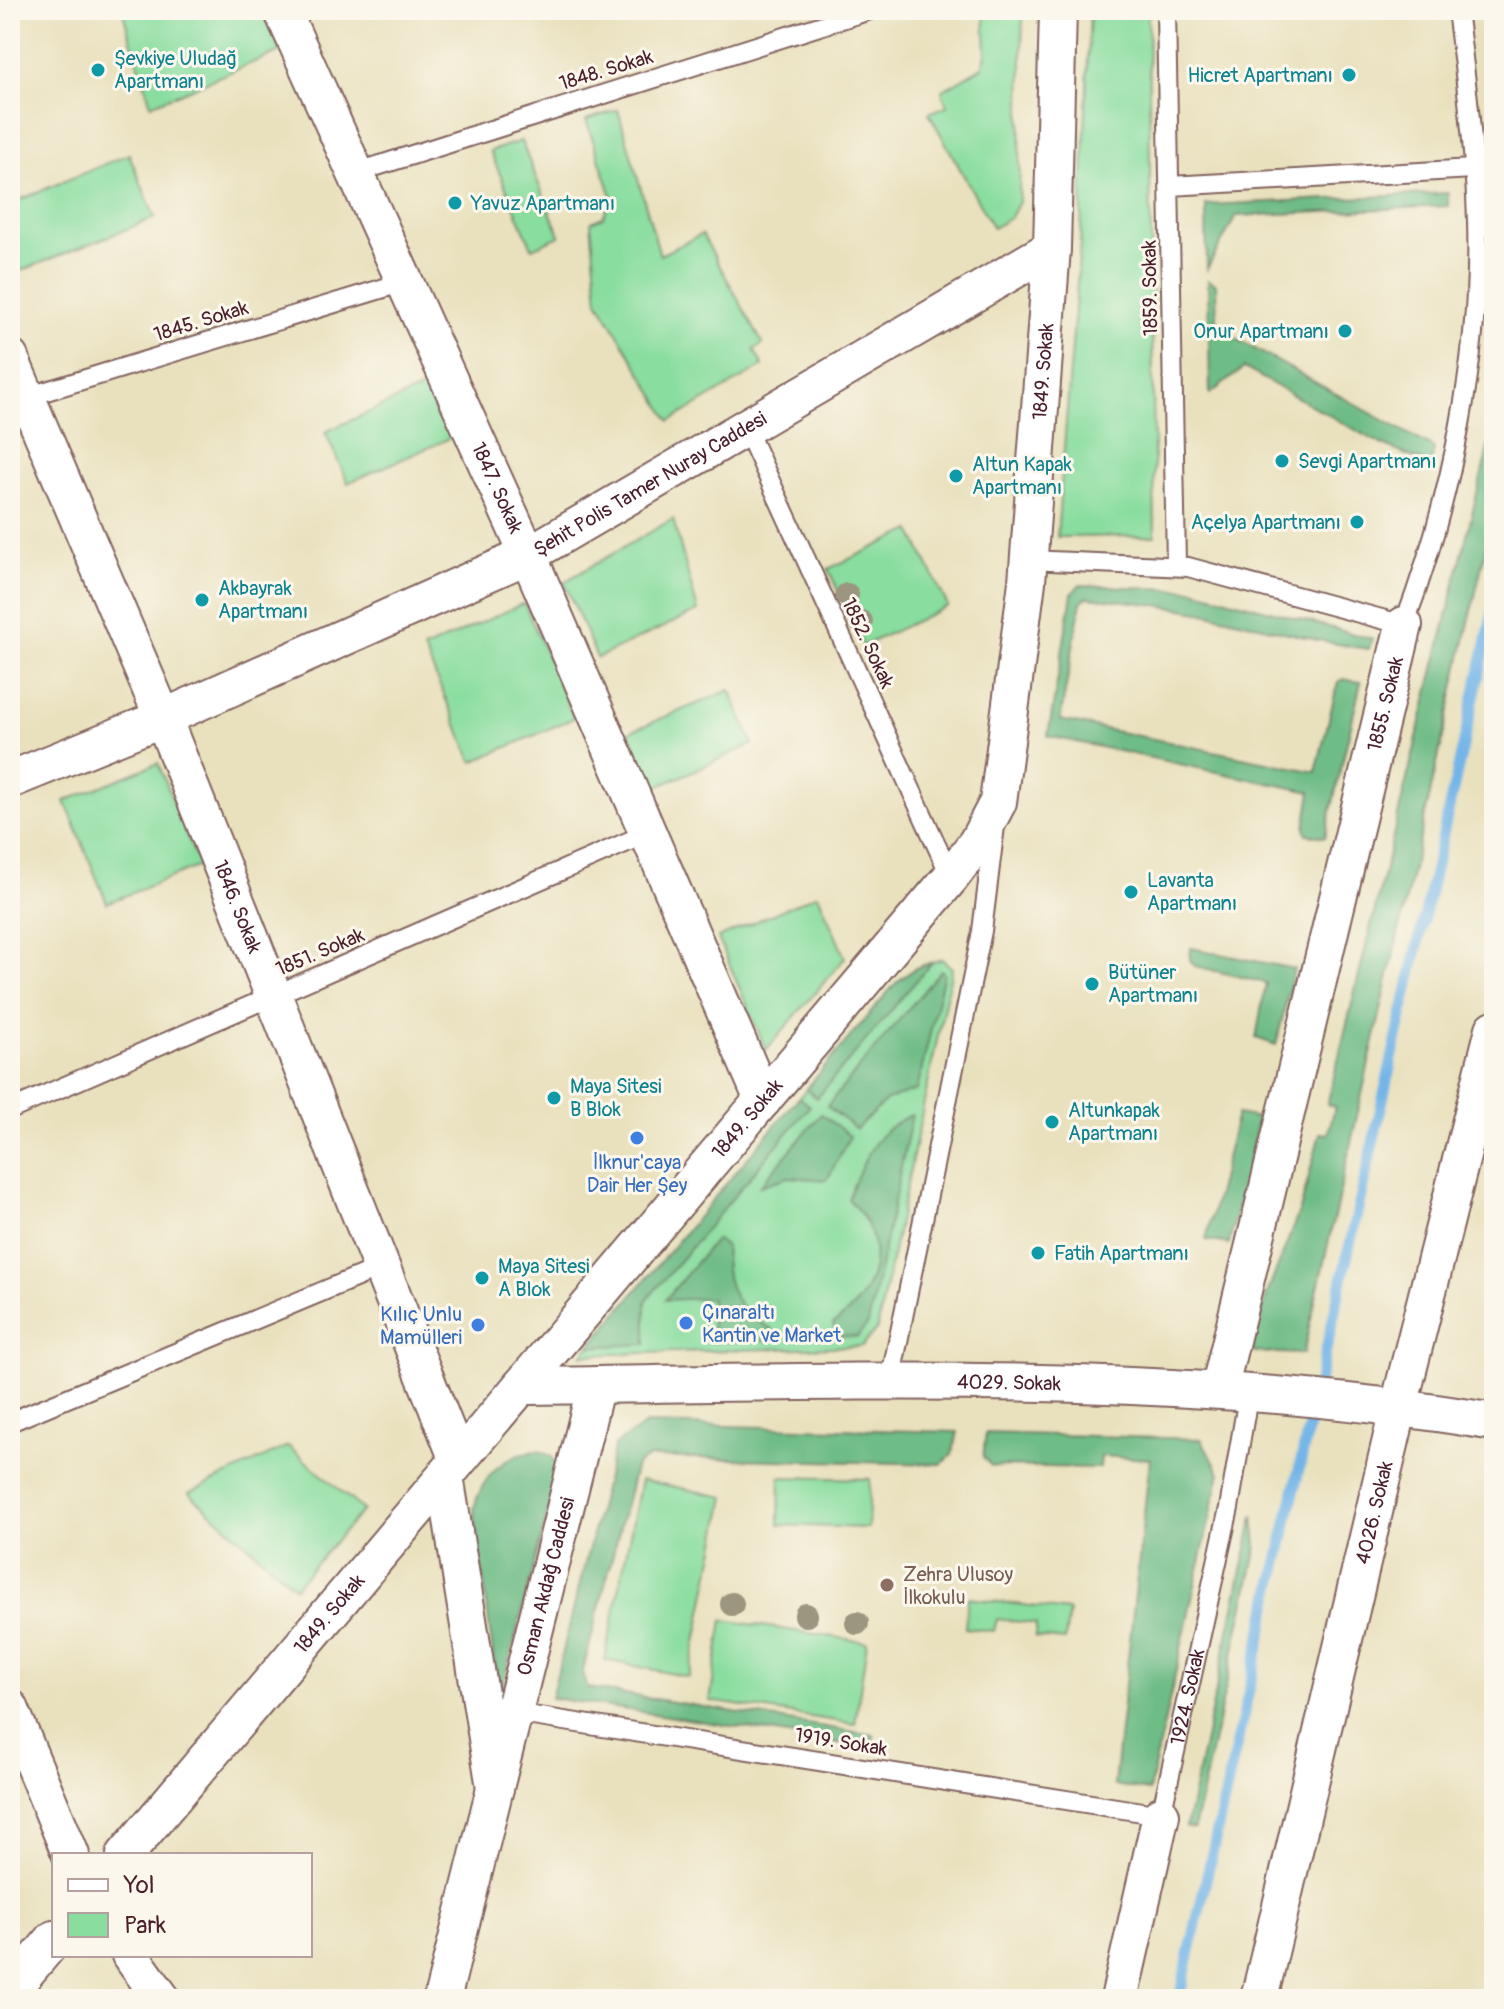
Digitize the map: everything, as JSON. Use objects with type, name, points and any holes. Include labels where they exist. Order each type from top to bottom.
[{"type":"street","name":"1847. Sokak","points":[[282,10],[528,555],[763,1100]]},
{"type":"street","points":[[1052,248],[1058,10]]},
{"type":"street","name":"Şehit Polis Tamer Nuray Caddesi","points":[[10,780],[163,718],[528,555],[1052,248]]},
{"type":"street","name":"1849. Sokak","points":[[127,1853],[951,877],[977,842],[998,802],[1028,560],[1052,248]]},
{"type":"street","name":"1846. Sokak","points":[[10,358],[18,400],[163,718],[274,996],[381,1267],[452,1468]]},
{"type":"street","name":"1855. Sokak","points":[[1247,1392],[1404,625]]},
{"type":"street","name":"4026. Sokak","points":[[1259,1999],[1399,1406],[1494,1029]]},
{"type":"street","name":"4029. Sokak","points":[[521,1386],[890,1381],[1247,1392],[1399,1406],[1494,1422]]},
{"type":"street","name":"Osman Akdağ Caddesi","points":[[442,1999],[596,1385]]},
{"type":"street","name":"Osman Akdağ Caddesi","points":[[452,1468],[495,1788]]},
{"type":"street","points":[[10,1708],[70,1853]]},
{"type":"street","name":"1924. Sokak","points":[[1119,1999],[1161,1815]]},
{"type":"street","points":[[10,1991],[52,1941]]},
{"type":"street","points":[[131,1957],[162,1999]]},
{"type":"lane","name":"1848. Sokak","points":[[355,173],[870,10]]},
{"type":"lane","name":"1859. Sokak","points":[[1166,10],[1176,565]]},
{"type":"lane","name":"1855. Sokak","points":[[1404,625],[1442,498],[1465,381],[1476,267],[1473,169],[1457,10]]},
{"type":"lane","points":[[1170,186],[1473,169]]},
{"type":"lane","name":"1845. Sokak","points":[[18,400],[404,282]]},
{"type":"lane","name":"1852. Sokak","points":[[745,426],[951,877]]},
{"type":"lane","points":[[1028,560],[1176,565],[1404,625]]},
{"type":"lane","points":[[890,1381],[982,931],[998,802]]},
{"type":"lane","name":"1851. Sokak","points":[[10,1110],[648,833]]},
{"type":"lane","points":[[10,1422],[381,1267]]},
{"type":"lane","name":"1924. Sokak","points":[[1161,1815],[1229,1508],[1247,1392]]},
{"type":"lane","name":"1919. Sokak","points":[[514,1713],[1161,1815]]},
{"type":"green space","points":[[122,10],[262,10],[281,51],[151,105]]},
{"type":"green space","points":[[984,10],[1023,10],[1019,202],[1011,217],[993,228],[929,113],[947,106],[942,91],[982,67],[986,55]]},
{"type":"green space","points":[[1090,10],[1148,10],[1155,536],[1057,537],[1081,232]]},
{"type":"green space","points":[[618,110],[660,255],[702,234],[763,344],[754,350],[763,366],[670,421],[598,301],[591,222],[603,217],[612,196],[586,120]]},
{"type":"green space","points":[[521,141],[560,236],[532,248],[490,151]]},
{"type":"green space","points":[[129,154],[155,218],[10,275],[10,204]]},
{"type":"green space","points":[[1448,193],[1448,206],[1236,216],[1207,269],[1206,205]]},
{"type":"green space","points":[[1208,280],[1216,284],[1217,328],[1434,448],[1431,465],[1383,445],[1244,368],[1210,394]]},
{"type":"green space","points":[[431,384],[455,436],[348,483],[325,432]]},
{"type":"green space","points":[[1494,424],[1494,509],[1303,1354],[1252,1352],[1267,1294],[1301,1207],[1320,1133],[1328,1134],[1335,1107],[1327,1105]]},
{"type":"green space","points":[[673,519],[698,611],[597,658],[564,582]]},
{"type":"green space","points":[[911,530],[948,606],[863,646],[828,569]]},
{"type":"green space","points":[[1079,585],[1194,590],[1372,639],[1369,649],[1182,609],[1087,597],[1081,602],[1060,720],[1316,772],[1338,682],[1343,679],[1361,682],[1325,837],[1307,834],[1305,828],[1311,792],[1048,736],[1072,594]]},
{"type":"green space","points":[[524,603],[574,718],[473,762],[424,649]]},
{"type":"green space","points":[[730,690],[753,744],[653,789],[629,732]]},
{"type":"green space","points":[[158,763],[199,866],[107,903],[65,801]]},
{"type":"green space","points":[[818,894],[845,958],[766,1050],[718,938]]},
{"type":"green space","points":[[1191,948],[1294,969],[1276,1045],[1256,1038],[1266,983],[1195,966],[1190,961]]},
{"type":"green space","points":[[942,959],[952,968],[877,1329],[862,1346],[582,1355],[896,983],[914,969]]},
{"type":"green space","points":[[932,962],[817,1098],[806,1089],[896,983],[914,969]]},
{"type":"green space","points":[[941,970],[944,973],[917,1090],[887,1100],[856,1129],[827,1106]]},
{"type":"green space","points":[[799,1097],[810,1106],[646,1301],[646,1344],[589,1347]]},
{"type":"green space","points":[[821,1114],[850,1136],[827,1180],[788,1177],[760,1186]]},
{"type":"green space","points":[[1237,1114],[1259,1118],[1229,1244],[1206,1240]]},
{"type":"green space","points":[[912,1115],[868,1324],[857,1337],[836,1336],[833,1324],[861,1297],[874,1265],[870,1231],[848,1199],[864,1161],[879,1138],[899,1121]]},
{"type":"green space","points":[[716,1239],[726,1247],[727,1274],[734,1296],[749,1314],[772,1329],[772,1340],[712,1342],[711,1298],[665,1300]]},
{"type":"green space","points":[[646,1424],[958,1432],[952,1455],[941,1464],[650,1457],[636,1465],[582,1674],[588,1688],[874,1735],[872,1748],[551,1698],[615,1445]]},
{"type":"green space","points":[[986,1433],[1201,1439],[1220,1473],[1149,1791],[1114,1785],[1150,1459],[1101,1456],[1100,1468],[991,1466],[983,1457]]},
{"type":"green space","points":[[288,1446],[363,1510],[295,1587],[189,1493]]},
{"type":"green space","points":[[538,1451],[551,1456],[559,1469],[499,1700],[474,1508],[483,1486],[497,1468],[515,1457]]},
{"type":"green space","points":[[780,1477],[870,1479],[868,1528],[779,1525]]},
{"type":"green space","points":[[641,1480],[725,1497],[689,1677],[605,1660]]},
{"type":"green space","points":[[1254,1515],[1257,1547],[1194,1829],[1186,1827]]},
{"type":"green space","points":[[968,1598],[1069,1611],[1065,1640],[1035,1637],[1036,1624],[997,1619],[994,1631],[965,1628]]},
{"type":"green space","points":[[723,1620],[867,1642],[855,1724],[710,1701]]},
{"type":"waterway","points":[[1179,1999],[1494,609]]},
{"type":"place","name":"Şevkiye Uludağ Apartmanı","points":[[98,70]]},
{"type":"place","name":"Hicret Apartmanı","points":[[1349,75]]},
{"type":"place","name":"Yavuz Apartmanı","points":[[455,203]]},
{"type":"place","name":"Onur Apartmanı","points":[[1345,331]]},
{"type":"place","name":"Sevgi Apartmanı","points":[[1282,461]]},
{"type":"place","name":"Altun Kapak Apartmanı","points":[[956,476]]},
{"type":"place","name":"Açelya Apartmanı","points":[[1357,522]]},
{"type":"place","name":"Akbayrak Apartmanı","points":[[202,600]]},
{"type":"place","name":"Lavanta Apartmanı","points":[[1131,892]]},
{"type":"place","name":"Bütüner Apartmanı","points":[[1092,984]]},
{"type":"place","name":"Maya Sitesi B Blok","points":[[554,1098]]},
{"type":"place","name":"Altunkapak Apartmanı","points":[[1052,1122]]},
{"type":"place","name":"İlknur'caya Dair Her Şey","points":[[637,1138]]},
{"type":"place","name":"Fatih Apartmanı","points":[[1038,1253]]},
{"type":"place","name":"Maya Sitesi A Blok","points":[[482,1278]]},
{"type":"place","name":"Çınaraltı Kantin ve Market","points":[[686,1323]]},
{"type":"place","name":"Kılıç Unlu Mamülleri","points":[[478,1325]]},
{"type":"place","name":"Zehra Ulusoy İlkokulu","points":[[887,1585]]}]
